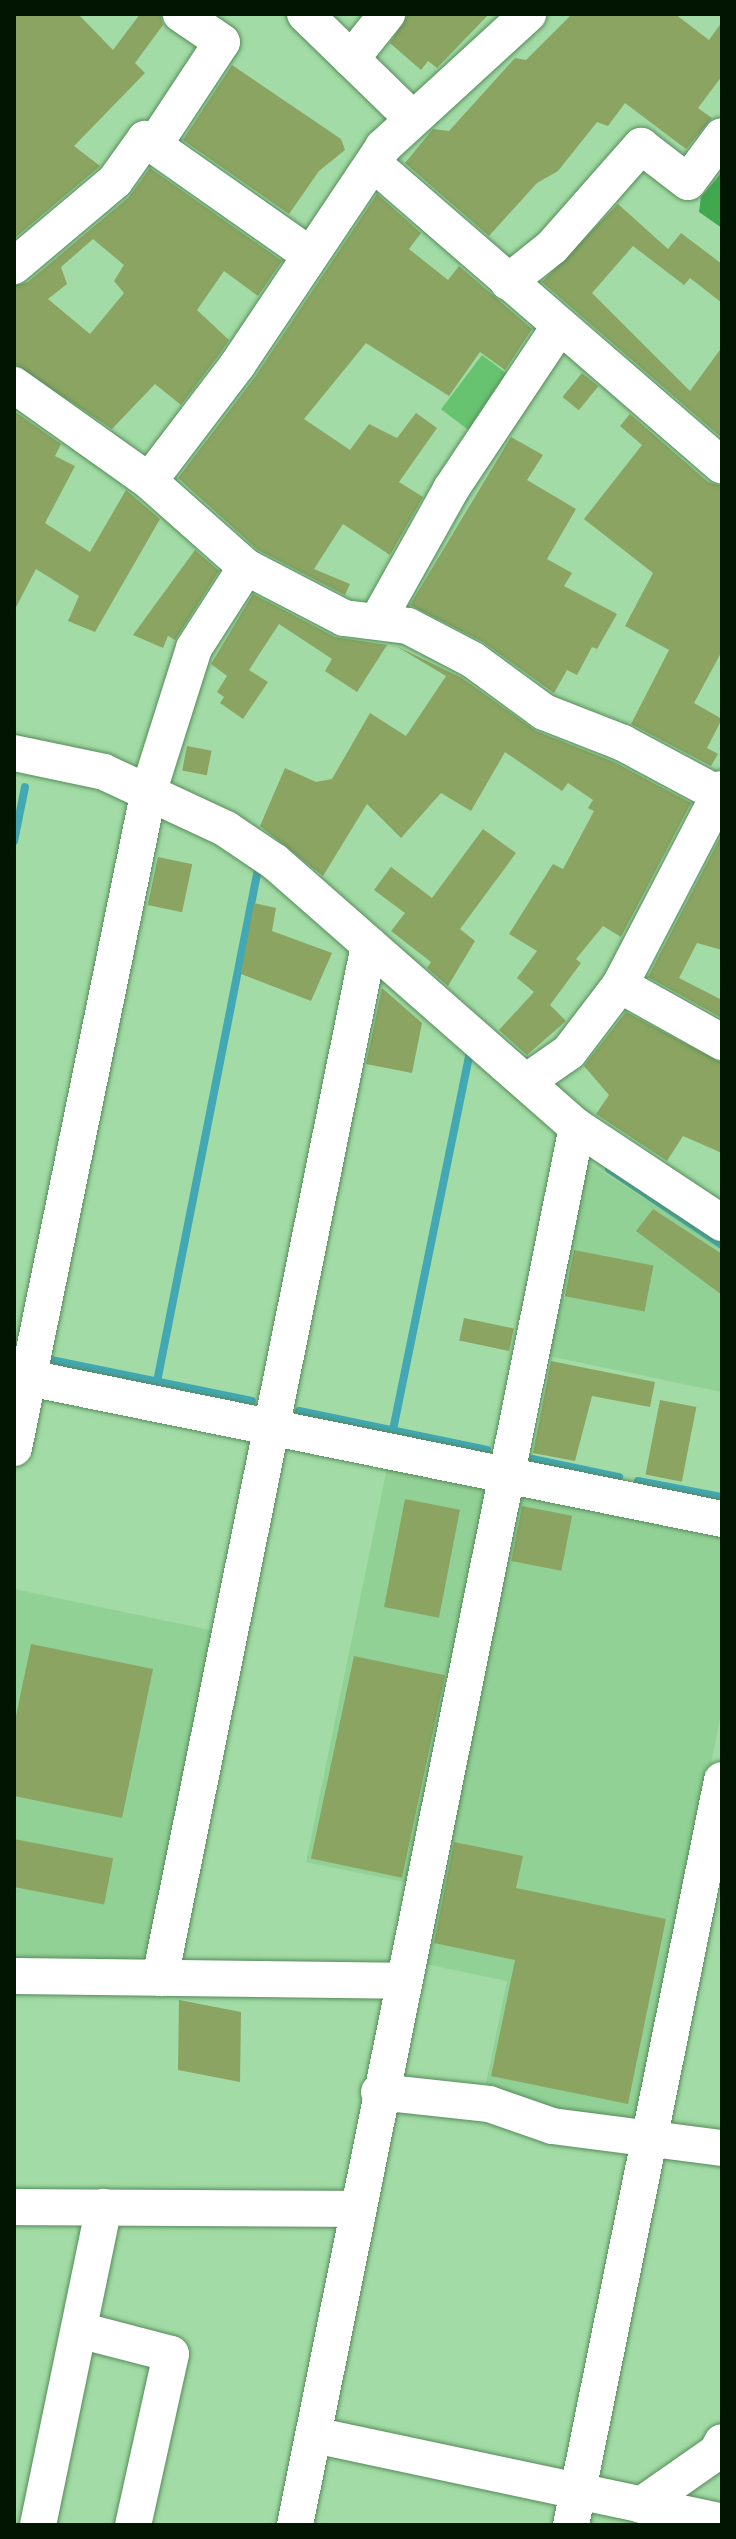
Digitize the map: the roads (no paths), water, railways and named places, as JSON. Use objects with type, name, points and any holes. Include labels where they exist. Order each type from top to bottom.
[{"type":"street","points":[[154,145],[222,42],[181,14]]},
{"type":"street","points":[[305,14],[410,116]]},
{"type":"street","points":[[351,59],[387,14]]},
{"type":"street","points":[[149,481],[410,116],[528,14]]},
{"type":"street","points":[[508,282],[552,247],[641,146],[688,182],[722,136]]},
{"type":"street","points":[[14,266],[115,181],[145,139],[310,255]]},
{"type":"street","points":[[375,165],[722,466]]},
{"type":"street","points":[[379,618],[451,489],[559,327]]},
{"type":"street","points":[[14,385],[149,481],[246,567],[344,618],[379,618],[473,660],[544,712],[623,743],[721,793],[620,985],[569,1052],[526,1082]]},
{"type":"street","points":[[14,1448],[21,1377],[149,790],[194,648],[246,567]]},
{"type":"street","points":[[14,753],[104,772],[149,790],[275,862],[577,1127],[722,1223]]},
{"type":"street","points":[[160,1978],[369,945]]},
{"type":"street","points":[[620,985],[722,1042]]},
{"type":"street","points":[[295,2525],[355,2209],[577,1127]]},
{"type":"street","points":[[21,1377],[722,1519]]},
{"type":"street","points":[[574,2508],[722,1780]]},
{"type":"street","points":[[14,1976],[402,1981]]},
{"type":"street","points":[[379,2092],[489,2104],[552,2126],[722,2148]]},
{"type":"street","points":[[14,2207],[355,2209]]},
{"type":"street","points":[[38,2525],[104,2207]]},
{"type":"street","points":[[79,2330],[171,2354],[133,2525]]},
{"type":"street","points":[[314,2435],[574,2508],[641,2505],[722,2522]]},
{"type":"street","points":[[641,2505],[717,2452],[722,2442]]},
{"type":"waterway","points":[[14,841],[25,787]]},
{"type":"waterway","points":[[157,1382],[258,869]]},
{"type":"waterway","points":[[393,1430],[469,1055]]},
{"type":"waterway","points":[[609,1169],[722,1245]]},
{"type":"waterway","points":[[51,1360],[252,1401]]},
{"type":"waterway","points":[[299,1411],[487,1450]]},
{"type":"waterway","points":[[532,1459],[619,1477]]},
{"type":"waterway","points":[[638,1481],[722,1497]]}]
